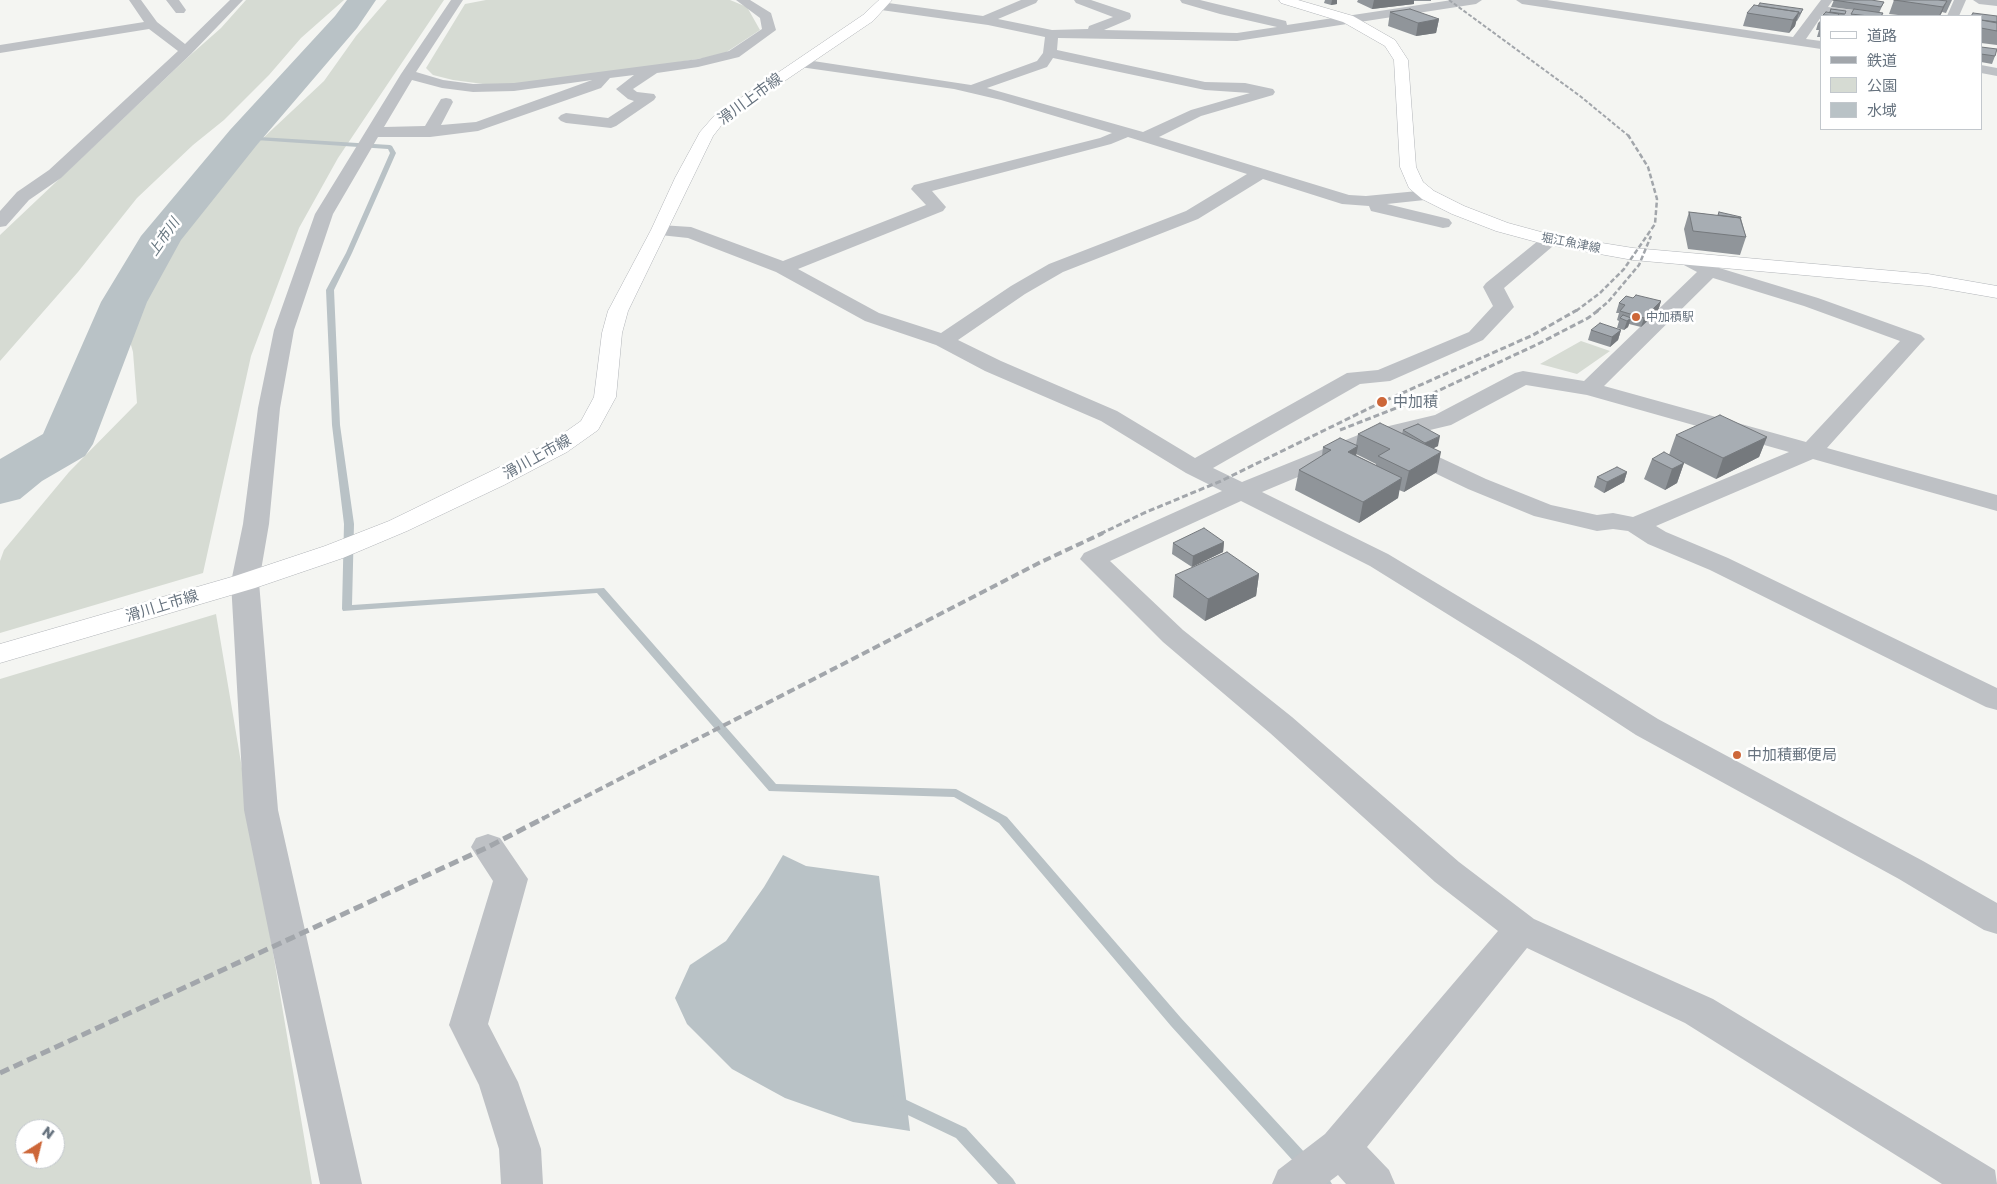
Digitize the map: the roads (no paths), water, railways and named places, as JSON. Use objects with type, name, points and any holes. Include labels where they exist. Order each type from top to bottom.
[{"type":"main road","name":"堀江魚津線","points":[[1285,0],[1348,20],[1390,43],[1401,60],[1408,167],[1415,184],[1428,195],[1458,210],[1502,228],[1551,240],[1699,265],[1928,280],[1997,292]]},
{"type":"main road","name":"滑川上市線","points":[[0,654],[245,582],[334,552],[398,526],[559,447],[590,424],[605,397],[612,333],[618,310],[660,230],[682,178],[706,135],[719,119],[868,18],[883,3]]},
{"type":"street","points":[[135,0],[152,25],[186,52]]},
{"type":"street","points":[[0,222],[16,194],[55,174],[186,52],[237,0]]},
{"type":"street","points":[[341,1184],[261,810],[245,582],[256,524],[269,408],[284,330],[324,214],[408,74],[457,0]]},
{"type":"street","points":[[408,74],[442,84],[486,88],[514,87],[698,63],[734,54],[769,30],[766,16],[745,0]]},
{"type":"street","points":[[983,21],[1032,0]]},
{"type":"street","points":[[1080,0],[1107,12],[1124,16],[1085,33]]},
{"type":"street","points":[[1186,0],[1294,27]]},
{"type":"street","points":[[883,3],[943,16],[983,21],[1052,34],[1085,33],[1237,37],[1476,0]]},
{"type":"street","points":[[1522,0],[1820,45]]},
{"type":"street","points":[[1953,15],[1960,0]]},
{"type":"street","points":[[1979,0],[1997,2]]},
{"type":"street","points":[[943,16],[974,5]]},
{"type":"street","points":[[1797,41],[1824,5],[1864,15]]},
{"type":"street","points":[[0,49],[152,25]]},
{"type":"street","points":[[972,89],[1042,64],[1050,53],[1052,34]]},
{"type":"street","points":[[1050,53],[1205,86],[1245,86],[1268,92],[1196,113],[1145,137]]},
{"type":"street","points":[[800,63],[972,89],[1050,108],[1348,200],[1443,222]]},
{"type":"street","points":[[566,118],[611,123],[649,98],[633,96],[623,89],[653,69]]},
{"type":"street","points":[[1982,69],[1997,72]]},
{"type":"street","points":[[373,132],[430,132],[478,126],[596,85],[606,74]]},
{"type":"street","points":[[430,132],[446,102],[442,84]]},
{"type":"street","points":[[446,102],[486,88]]},
{"type":"street","points":[[783,268],[936,207],[920,189],[1105,141],[1127,132]]},
{"type":"street","points":[[943,341],[1018,290],[1056,268],[1192,215],[1260,174]]},
{"type":"street","points":[[1348,200],[1366,201],[1428,195]]},
{"type":"street","points":[[660,230],[691,233],[783,268],[872,318],[943,341],[994,366],[1109,416],[1195,468],[1379,560],[1528,651],[1647,727],[1911,870],[1997,920]]},
{"type":"street","points":[[1195,468],[1356,378],[1382,376],[1476,336],[1504,307],[1492,287],[1551,240]]},
{"type":"street","points":[[1589,389],[1699,265],[1914,338],[1810,452],[1636,525]]},
{"type":"street","points":[[1980,1184],[1699,1011],[1520,929],[1447,872],[1282,725],[1173,636],[1093,559],[1242,492],[1376,436],[1443,420],[1523,378],[1589,389],[1997,503]]},
{"type":"street","points":[[1376,436],[1477,484],[1543,511],[1597,523],[1613,522],[1636,525],[1657,538],[1719,564],[1997,700]]},
{"type":"street","points":[[488,847],[511,879],[468,1025],[498,1082],[520,1149],[522,1184]]},
{"type":"street","points":[[1293,1184],[1340,1148],[1520,929]]},
{"type":"street","points":[[1340,1148],[1374,1184]]},
{"type":"water","points":[[783,855],[806,866],[879,876],[910,1131],[853,1122],[785,1098],[732,1069],[687,1024],[675,998],[690,965],[726,941],[764,887]]},
{"type":"waterway","name":"上市川","points":[[0,487],[22,469],[66,444],[124,302],[162,236],[243,138],[346,22],[362,0]]},
{"type":"waterway","points":[[243,138],[390,147],[393,153],[349,253],[330,290],[336,425],[349,524],[347,609],[600,590],[773,788],[956,793],[1003,820],[1176,1022],[1324,1184]]},
{"type":"waterway","points":[[896,1102],[961,1133],[1008,1184]]},
{"type":"railway","points":[[1449,0],[1580,96],[1628,136]]},
{"type":"railway","points":[[1576,311],[1600,293],[1624,269],[1655,224],[1657,199],[1648,167],[1628,136]]},
{"type":"railway","points":[[1597,311],[1608,302],[1639,265],[1651,236]]},
{"type":"railway","points":[[1100,534],[1144,513],[1221,481],[1382,402],[1533,335],[1577,310]]},
{"type":"railway","points":[[1340,430],[1427,396],[1538,344],[1588,318],[1599,310]]},
{"type":"railway","points":[[542,819],[1041,562],[1103,533]]},
{"type":"railway","points":[[0,1073],[488,847],[544,818]]},
{"type":"place","name":"中加積駅","points":[[1636,317]]},
{"type":"place","name":"中加積","points":[[1382,402]]},
{"type":"place","name":"中加積郵便局","points":[[1737,755]]}]
